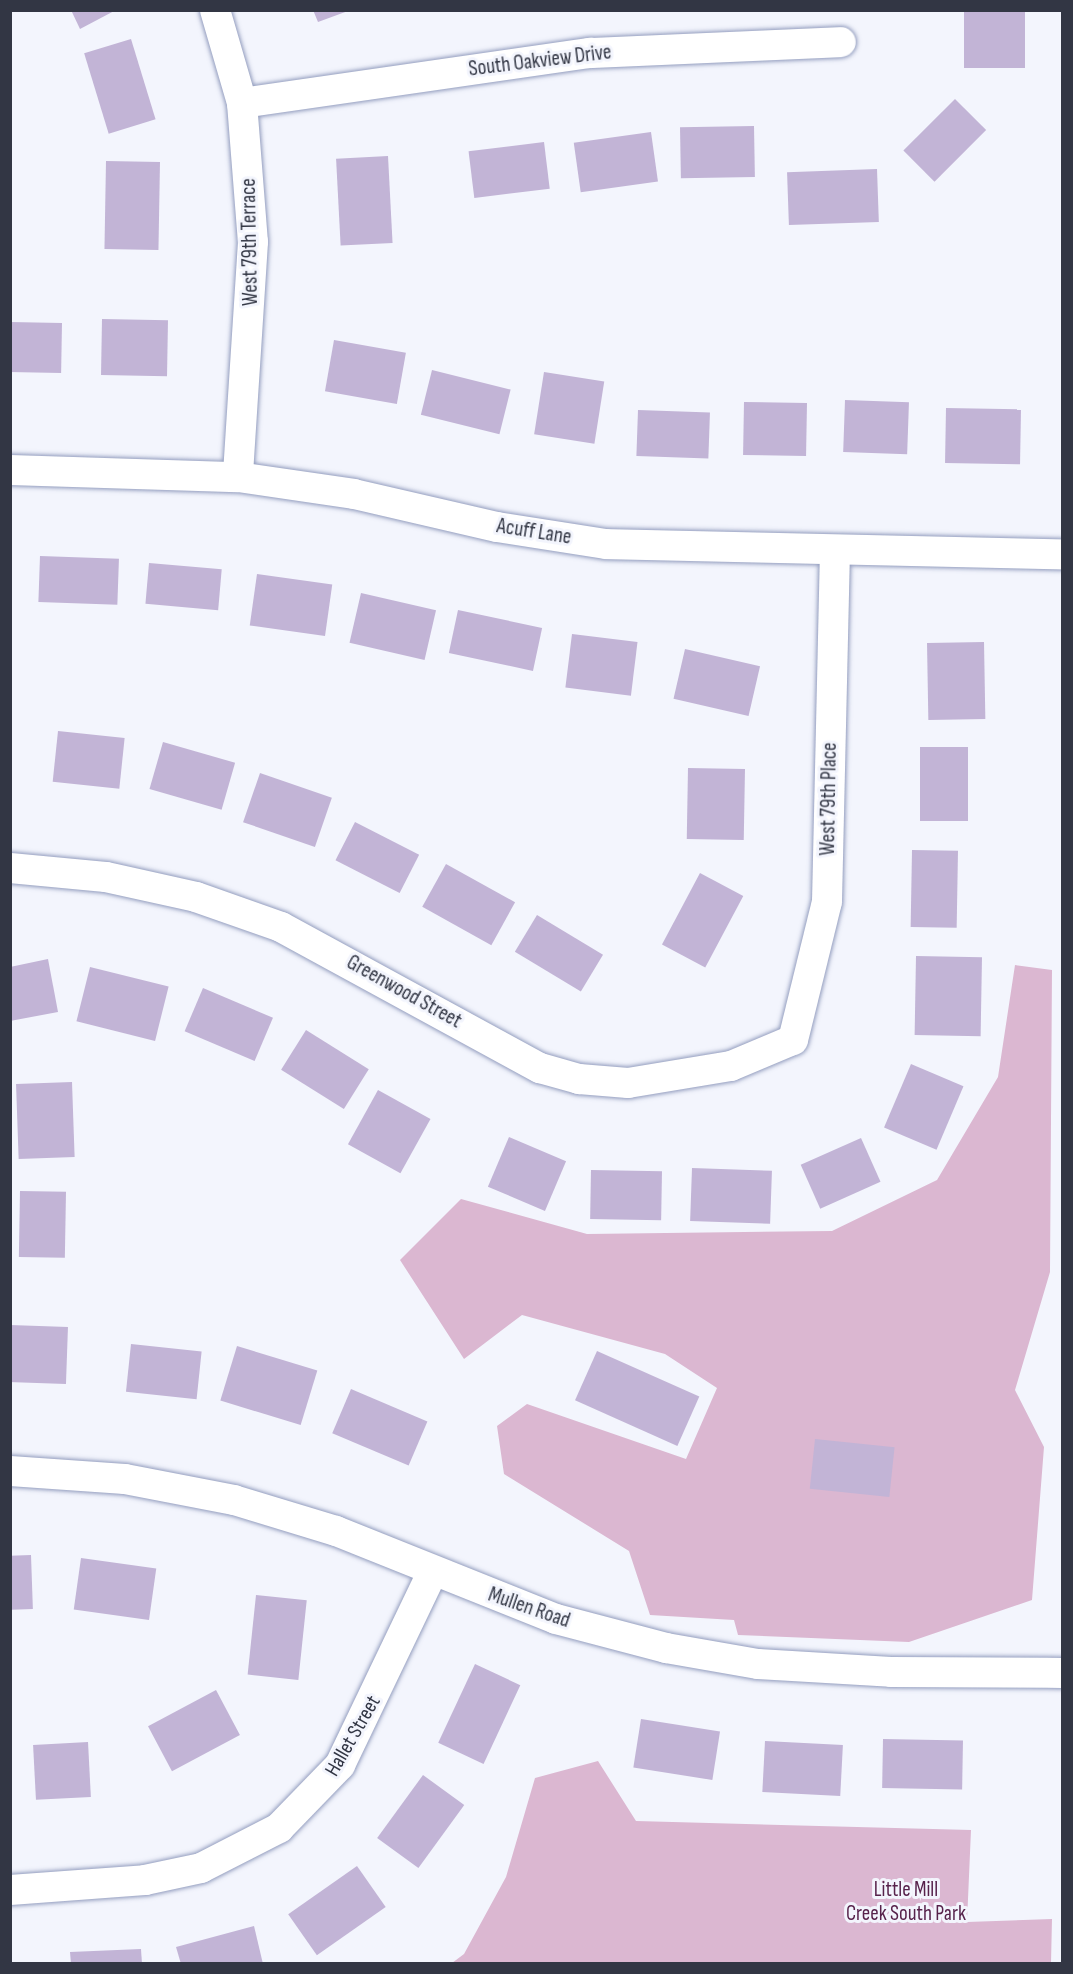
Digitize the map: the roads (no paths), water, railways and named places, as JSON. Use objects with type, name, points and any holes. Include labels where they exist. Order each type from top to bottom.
[{"type":"street","name":"West 79th Terrace","points":[[215,10],[242,103],[253,242],[238,477]]},
{"type":"street","name":"South Oakview Drive","points":[[242,103],[590,53],[841,42]]},
{"type":"street","name":"Acuff Lane","points":[[10,470],[238,477],[354,494],[497,527],[606,544],[835,553],[1062,554]]},
{"type":"street","name":"West 79th Place","points":[[793,1040],[826,902],[835,553]]},
{"type":"street","name":"Greenwood Street","points":[[10,868],[106,877],[196,897],[281,927],[540,1068],[579,1079],[628,1083],[730,1066],[793,1040]]},
{"type":"street","name":"Mullen Road","points":[[10,1471],[125,1479],[234,1500],[336,1531],[556,1619],[666,1648],[758,1664],[891,1672],[1062,1673]]},
{"type":"street","name":"Hallet Street","points":[[10,1890],[145,1880],[201,1868],[279,1828],[340,1765],[433,1571]]},
{"type":"park label","name":"Little Mill Creek South Park","points":[[906,1902]]}]
